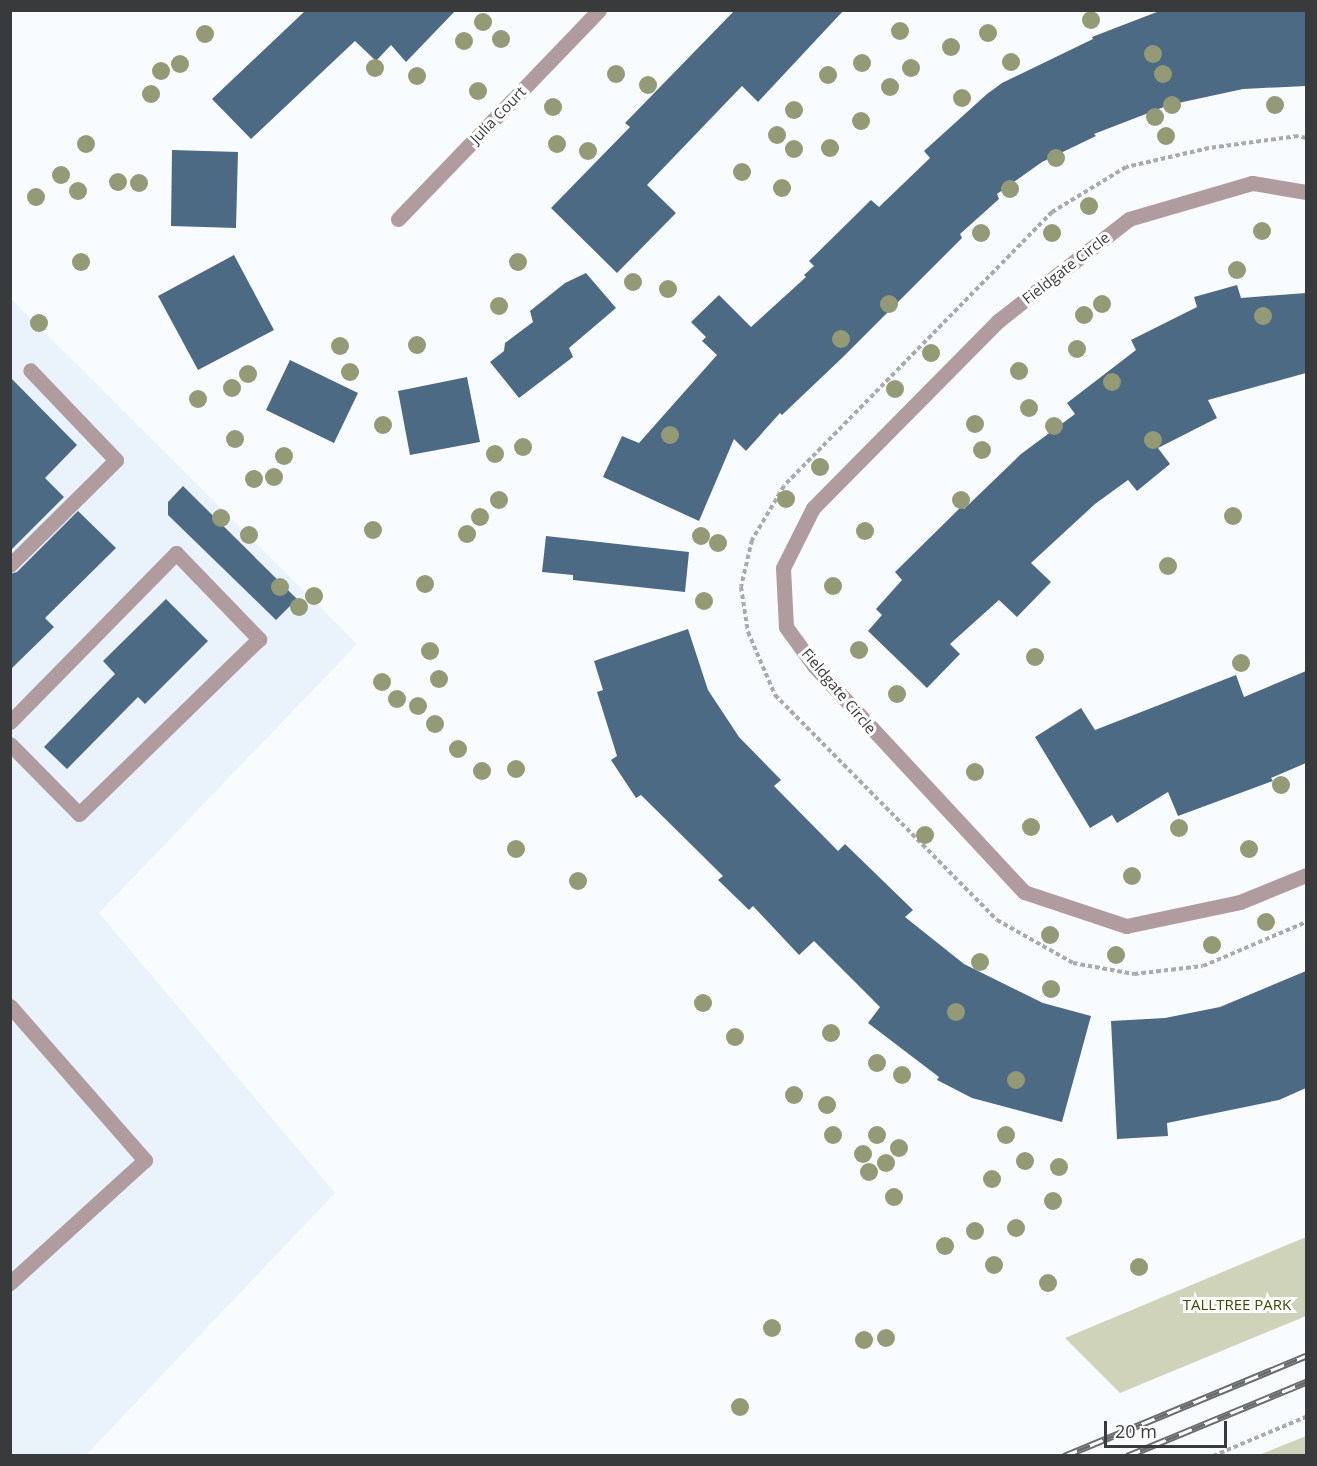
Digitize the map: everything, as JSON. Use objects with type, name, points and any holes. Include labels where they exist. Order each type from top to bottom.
[{"type":"street","name":"Julia Court","points":[[398,219],[599,10]]},
{"type":"street","name":"Fieldgate Circle","points":[[1306,192],[1252,183],[1129,219],[998,321],[813,508],[783,568],[786,627],[815,667],[1024,892],[1126,926],[1240,902],[1306,875]]},
{"type":"street","points":[[10,565],[116,460],[30,370]]},
{"type":"street","points":[[10,722],[176,553],[259,639],[79,814],[10,744]]},
{"type":"street","points":[[10,1006],[144,1160],[10,1283]]},
{"type":"path","points":[[1306,138],[1209,148],[1126,167],[1052,212],[784,486],[752,540],[741,587],[748,632],[775,695],[997,920],[1072,963],[1134,974],[1203,966],[1306,922]]},
{"type":"path","points":[[1213,1455],[1306,1417]]},
{"type":"shaded area","points":[[10,298],[357,644],[99,913],[335,1193],[86,1455],[11,1455]]},
{"type":"green space","name":"TALLTREE PARK","points":[[1306,1237],[1306,1316],[1120,1393],[1065,1338]]},
{"type":"green space","points":[[1306,1436],[1306,1455],[1259,1455]]},
{"type":"building","points":[[306,10],[456,10],[406,62],[391,45],[376,61],[355,41],[251,139],[212,99]]},
{"type":"building","points":[[735,10],[844,10],[758,102],[742,86],[647,185],[676,213],[617,273],[551,208],[630,127],[625,123]]},
{"type":"building","points":[[1162,10],[1306,10],[1306,86],[1243,89],[1169,105],[1094,134],[1096,136],[1042,162],[997,194],[999,199],[960,234],[962,238],[843,357],[782,415],[780,413],[746,451],[734,439],[699,521],[603,477],[622,436],[639,443],[717,355],[702,341],[706,337],[691,322],[719,295],[751,327],[806,277],[804,275],[814,266],[809,261],[871,200],[879,207],[930,158],[924,151],[987,94],[1002,83],[1093,39],[1092,37]]},
{"type":"building","points":[[172,150],[238,152],[236,228],[171,226]]},
{"type":"building","points":[[234,255],[274,330],[198,370],[158,296]]},
{"type":"building","points":[[586,273],[616,308],[569,348],[573,357],[519,398],[490,362],[504,351],[505,343],[533,322],[530,311],[565,283]]},
{"type":"building","points":[[1237,285],[1241,298],[1306,293],[1306,373],[1208,400],[1217,418],[1158,448],[1170,464],[1137,491],[1128,480],[1095,504],[1031,563],[1051,582],[1017,617],[999,600],[950,644],[960,654],[927,688],[868,631],[882,615],[876,609],[902,580],[895,572],[962,506],[964,509],[1021,454],[1075,414],[1067,403],[1136,350],[1131,340],[1197,307],[1194,297]]},
{"type":"building","points":[[290,360],[358,393],[334,443],[266,410]]},
{"type":"building","points":[[10,377],[77,445],[45,478],[64,497],[10,551]]},
{"type":"building","points":[[467,377],[480,442],[410,455],[398,391]]},
{"type":"building","points":[[183,486],[297,599],[276,620],[168,515],[168,502]]},
{"type":"building","points":[[78,511],[116,548],[45,618],[54,627],[10,670],[10,574],[17,572]]},
{"type":"building","points":[[546,536],[689,552],[685,592],[573,580],[573,575],[542,572]]},
{"type":"building","points":[[166,599],[208,641],[145,704],[138,697],[67,769],[44,747],[115,674],[103,661]]},
{"type":"building","points":[[688,629],[708,690],[739,737],[781,780],[774,786],[838,851],[845,844],[913,910],[905,917],[964,964],[1043,1003],[1091,1016],[1062,1122],[972,1098],[937,1080],[939,1077],[868,1023],[880,1007],[814,941],[799,955],[753,906],[749,910],[718,880],[723,876],[641,795],[636,798],[611,760],[617,756],[597,692],[603,690],[594,661]]},
{"type":"building","points":[[1306,671],[1306,763],[1271,778],[1273,781],[1178,816],[1168,792],[1117,823],[1112,815],[1090,828],[1035,737],[1081,708],[1095,730],[1236,675],[1244,697]]},
{"type":"building","points":[[1306,971],[1306,1088],[1279,1100],[1167,1123],[1168,1136],[1117,1139],[1111,1021],[1165,1018],[1220,1007]]},
{"type":"railway","points":[[1064,1456],[1306,1356]]},
{"type":"railway","points":[[1127,1456],[1306,1382]]}]
